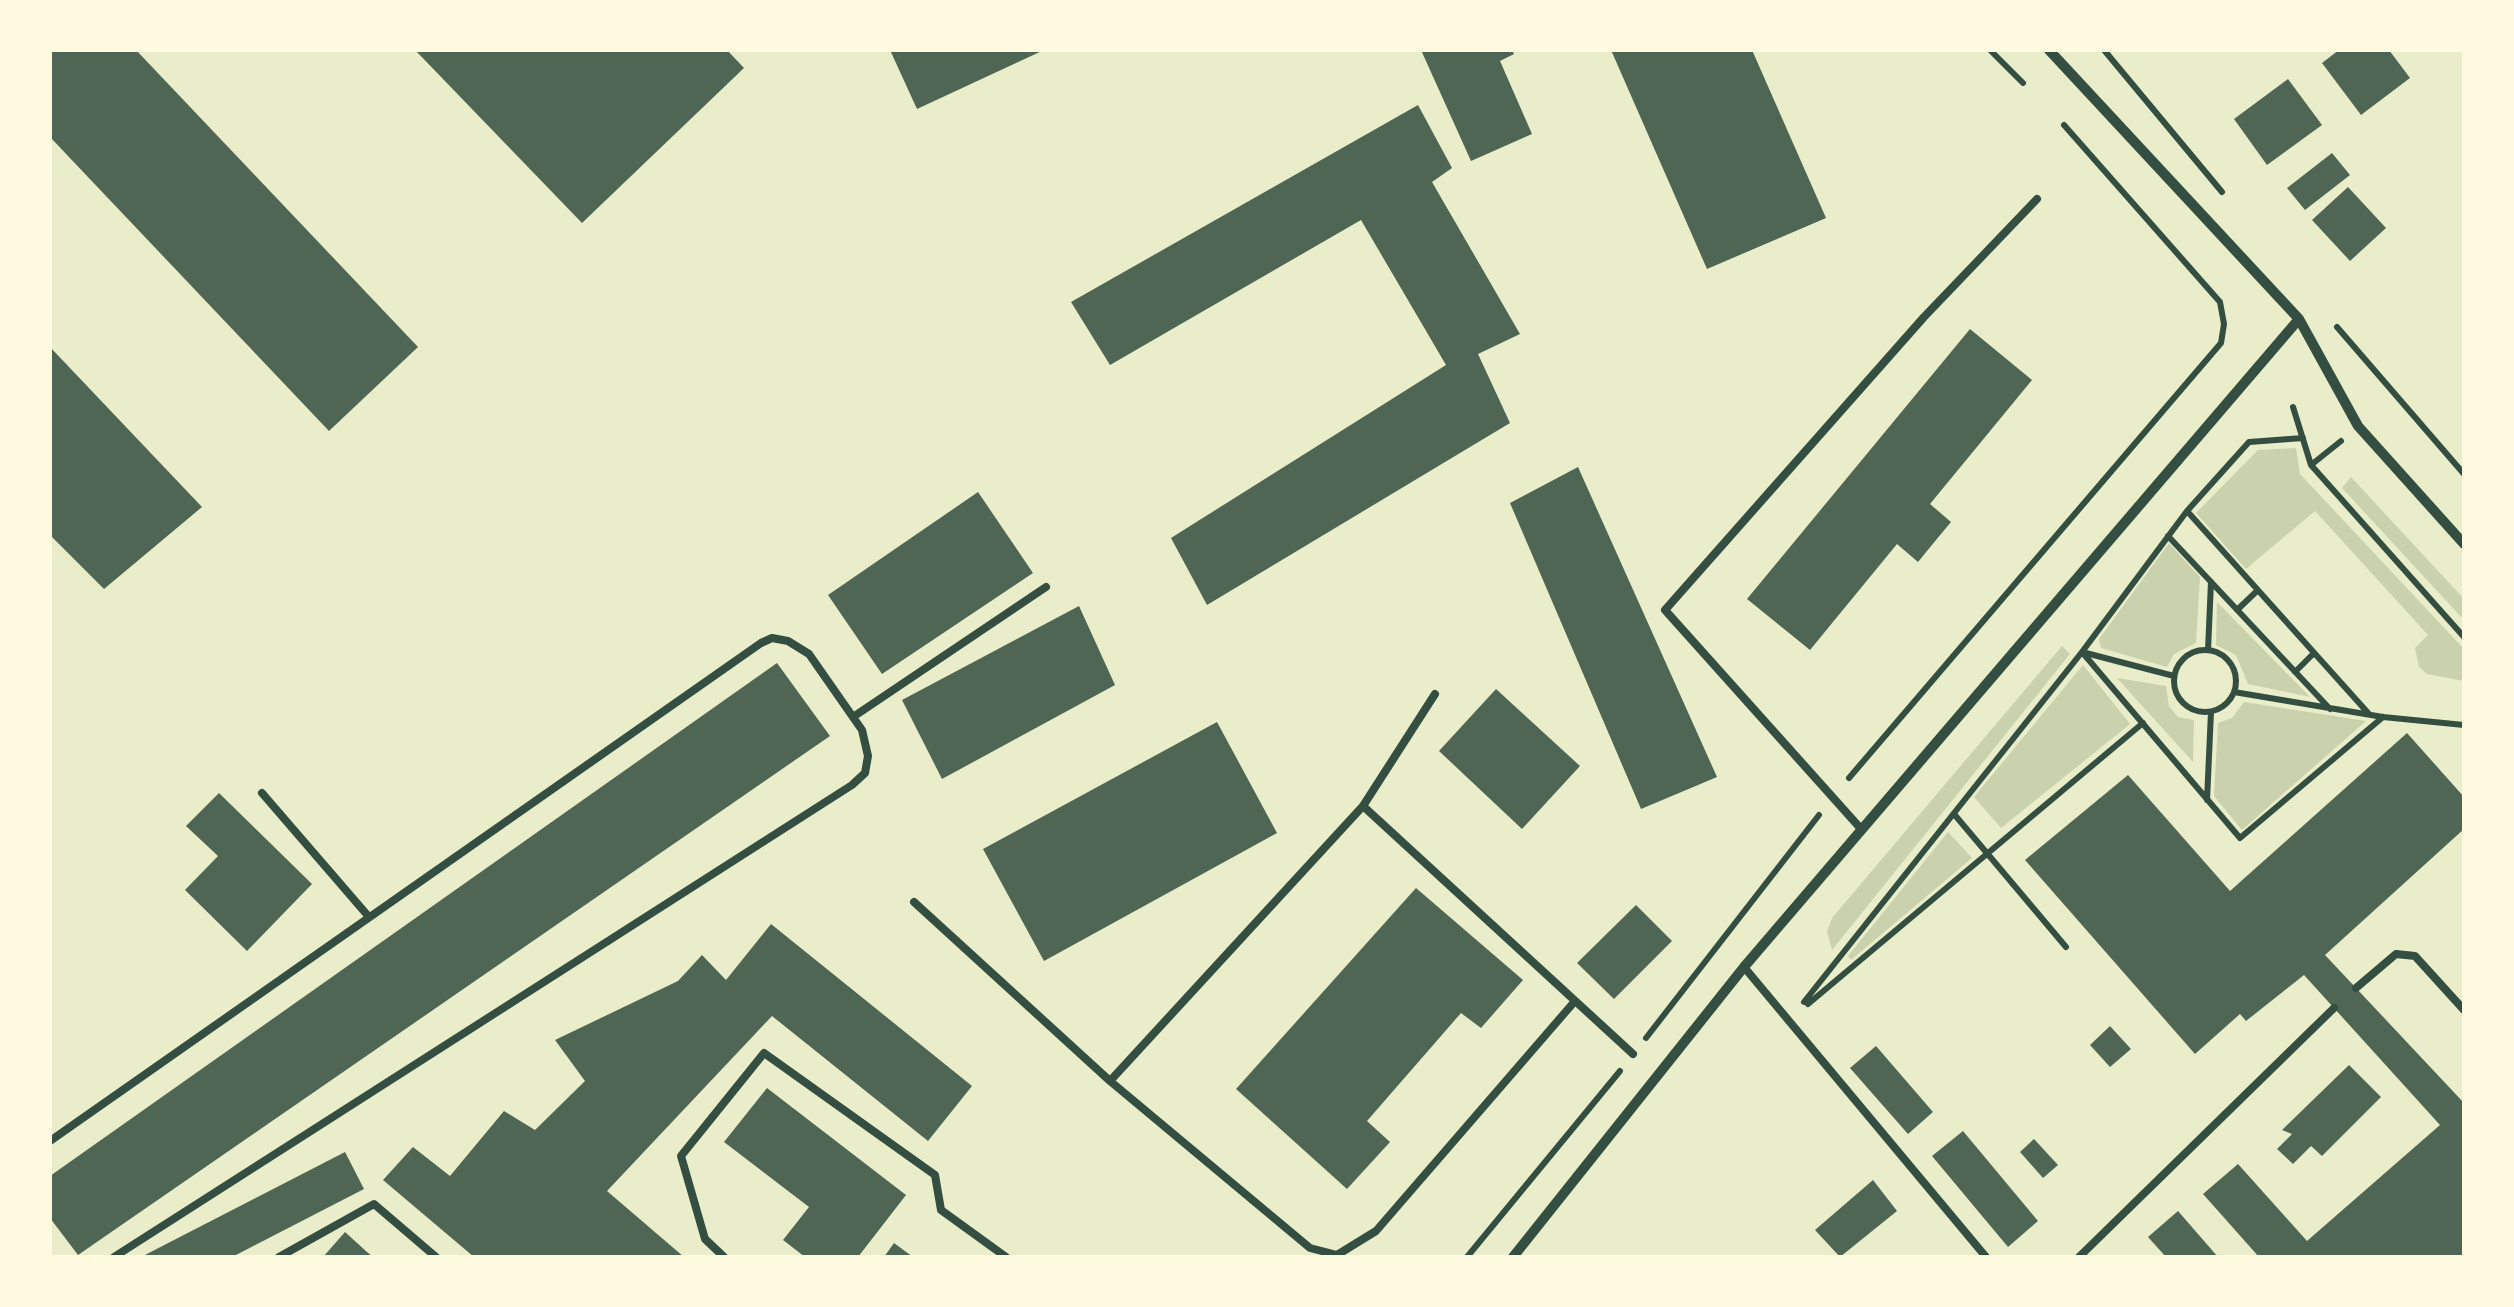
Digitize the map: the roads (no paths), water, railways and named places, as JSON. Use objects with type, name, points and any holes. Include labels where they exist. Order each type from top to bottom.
[{"type":"street","points":[[2049,50],[2299,319],[2358,426],[2464,544]]},
{"type":"street","points":[[1512,1257],[1744,967],[2299,319]]},
{"type":"lane","points":[[1862,830],[1665,610],[1924,317],[2037,198]]},
{"type":"lane","points":[[853,718],[1046,587]]},
{"type":"lane","points":[[50,1140],[761,642],[772,638],[788,641],[809,654],[862,730],[868,756],[865,773],[852,785],[114,1257]]},
{"type":"lane","points":[[1110,1081],[1363,806],[1435,694]]},
{"type":"lane","points":[[262,793],[370,917]]},
{"type":"lane","points":[[1363,806],[1633,1054]]},
{"type":"lane","points":[[914,902],[1110,1081],[1310,1248],[1337,1254],[1376,1231],[1575,1001]]},
{"type":"lane","points":[[2356,988],[2396,954],[2415,956],[2464,1010]]},
{"type":"lane","points":[[1744,967],[1986,1257]]},
{"type":"lane","points":[[2079,1257],[2334,1008]]},
{"type":"lane","points":[[724,1257],[705,1239],[681,1156],[764,1053],[935,1175],[941,1210],[1006,1257]]},
{"type":"lane","points":[[279,1257],[374,1204],[436,1257]]}]
